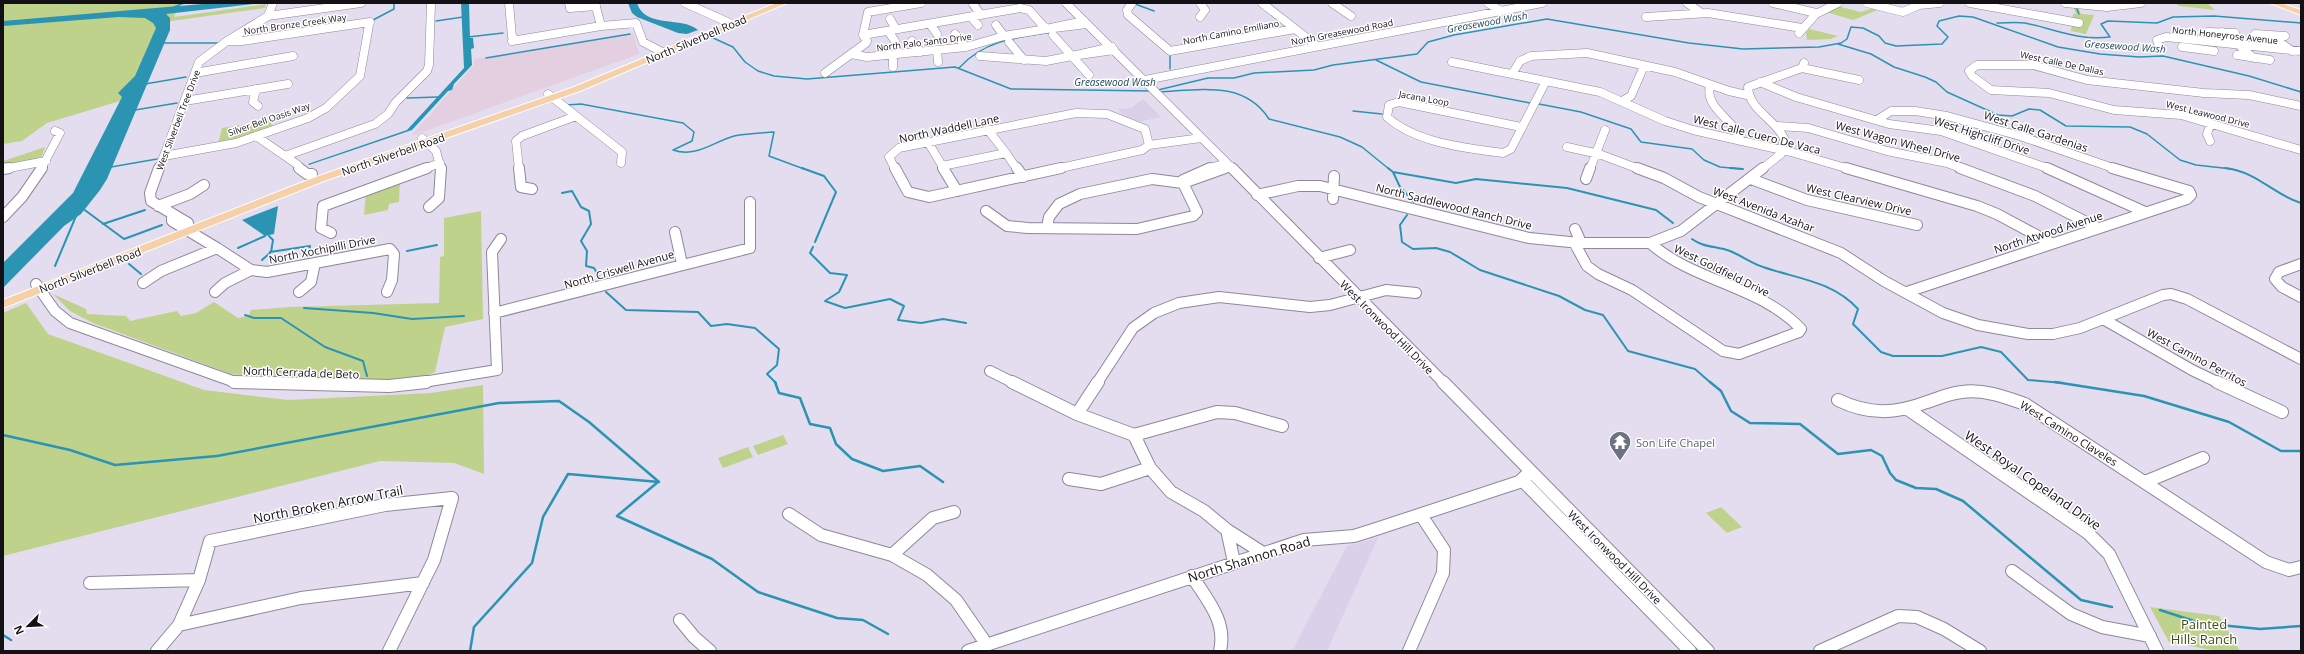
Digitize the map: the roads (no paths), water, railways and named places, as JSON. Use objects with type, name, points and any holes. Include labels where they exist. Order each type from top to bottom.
[{"type":"main road","name":"North Silverbell Road","points":[[3,304],[38,287],[315,176],[425,140],[557,100],[661,51],[771,3]]},
{"type":"main road","name":"North Silverbell Road","points":[[730,22],[782,3]]},
{"type":"main road","points":[[2274,3],[2301,12]]},
{"type":"main road","name":"North Silverbell Road","points":[[3,297],[38,287]]},
{"type":"street","points":[[273,3],[268,16],[361,3]]},
{"type":"street","points":[[285,156],[358,131],[375,124],[388,114],[396,102],[426,71],[429,65],[431,3]]},
{"type":"street","points":[[509,3],[513,40],[634,22],[637,24],[643,42],[661,51]]},
{"type":"street","points":[[569,3],[570,8],[575,9],[596,4],[601,26]]},
{"type":"street","points":[[685,3],[697,10],[730,22]]},
{"type":"street","points":[[825,73],[866,44],[867,41],[863,35],[868,12],[921,3]]},
{"type":"street","name":"West Ironwood Hill Drive","points":[[1066,3],[1161,96],[1357,296],[1690,651]]},
{"type":"street","name":"North Camino Emiliano","points":[[1132,3],[1126,10],[1128,15],[1169,52],[1295,29]]},
{"type":"street","points":[[1200,3],[1205,10],[1200,17]]},
{"type":"street","points":[[1263,4],[1274,3]]},
{"type":"street","points":[[1332,3],[1351,16]]},
{"type":"street","points":[[1488,3],[1501,11]]},
{"type":"street","name":"North Greasewood Road","points":[[1148,83],[1317,46],[1542,3]]},
{"type":"street","points":[[1687,3],[1700,12]]},
{"type":"street","points":[[1774,3],[1816,13]]},
{"type":"street","points":[[1646,17],[1700,12],[1800,31],[1816,13],[1829,5],[1838,3]]},
{"type":"street","points":[[1867,3],[1903,13],[1919,5],[1940,3]]},
{"type":"street","points":[[1970,3],[2028,10],[2079,23]]},
{"type":"street","points":[[2064,3],[2107,7],[2141,3]]},
{"type":"street","points":[[973,4],[981,15]]},
{"type":"street","points":[[1263,4],[1317,46]]},
{"type":"street","points":[[863,35],[1020,8],[1029,10],[1046,29]]},
{"type":"street","points":[[932,13],[938,22]]},
{"type":"street","name":"West Silverbell Tree Drive","points":[[158,206],[151,201],[150,193],[199,62],[204,56],[268,16]]},
{"type":"street","points":[[971,17],[978,26]]},
{"type":"street","points":[[890,19],[896,29]]},
{"type":"street","name":"North Bronze Creek Way","points":[[227,41],[242,41],[368,22]]},
{"type":"street","name":"Silver Bell Oasis Way","points":[[164,156],[217,147],[256,136],[308,118],[326,108],[360,76],[368,22]]},
{"type":"street","name":"North Palo Santo Drive","points":[[851,54],[867,57],[966,47],[1004,36],[1086,22]]},
{"type":"street","points":[[930,24],[937,34]]},
{"type":"street","points":[[996,25],[1004,36]]},
{"type":"street","points":[[888,30],[895,41]]},
{"type":"street","points":[[2208,32],[2235,33]]},
{"type":"street","points":[[2222,32],[2254,58]]},
{"type":"street","points":[[955,34],[966,47]]},
{"type":"street","points":[[2255,34],[2284,36]]},
{"type":"street","points":[[2270,35],[2301,58]]},
{"type":"street","points":[[1053,36],[1089,75]]},
{"type":"street","name":"North Honeyrose Avenue","points":[[2160,49],[2157,40],[2159,39],[2188,40],[2301,52]]},
{"type":"street","points":[[2188,40],[2196,49]]},
{"type":"street","points":[[912,41],[920,52]]},
{"type":"street","points":[[1009,42],[1024,60]]},
{"type":"street","points":[[2182,46],[2214,51]]},
{"type":"street","points":[[1046,61],[1113,49]]},
{"type":"street","points":[[937,50],[938,62]]},
{"type":"street","points":[[1512,74],[1523,58],[1538,54],[1587,53],[1675,72],[1710,85],[1747,95]]},
{"type":"street","points":[[892,55],[893,67]]},
{"type":"street","points":[[2237,55],[2270,60]]},
{"type":"street","points":[[195,73],[293,56]]},
{"type":"street","points":[[980,56],[1080,64]]},
{"type":"street","name":"West Calle Cuero De Vaca","points":[[1452,62],[1600,92],[1665,121],[1726,139],[1741,140],[1782,150],[1977,206],[1997,214],[2051,243]]},
{"type":"street","name":"West Calle De Dalias","points":[[1991,90],[1972,76],[1969,71],[1972,67],[1983,64],[2033,65],[2087,80],[2209,96],[2249,95],[2301,106]]},
{"type":"street","points":[[1782,150],[1784,138],[1777,126],[1752,104],[1747,95],[1748,87],[1803,65],[1821,73],[1859,80]]},
{"type":"street","points":[[1622,101],[1631,96],[1644,66]]},
{"type":"street","points":[[1521,127],[1546,80]]},
{"type":"street","name":"West Highcliff Drive","points":[[1760,82],[1796,97],[1898,126],[1941,131],[2062,173],[2145,212]]},
{"type":"street","points":[[185,101],[288,84]]},
{"type":"street","points":[[1710,85],[1708,95],[1710,102],[1737,126],[1740,132],[1741,140]]},
{"type":"street","points":[[256,89],[253,102],[258,106]]},
{"type":"street","name":"West Leawood Drive","points":[[1991,90],[2049,93],[2114,110],[2156,112],[2211,123],[2301,150]]},
{"type":"street","points":[[557,100],[598,136],[622,152],[621,163]]},
{"type":"street","name":"Jacana Loop","points":[[1391,102],[1521,127],[1511,149],[1506,152],[1496,152],[1406,132],[1395,125],[1387,116],[1389,104],[1391,102]]},
{"type":"street","name":"West Calle Gardenias","points":[[1877,120],[1883,113],[1893,110],[1920,111],[1945,115],[1999,130],[2193,191]]},
{"type":"street","name":"North Waddell Lane","points":[[1148,143],[1145,130],[1107,114],[1076,113],[899,148],[889,157],[908,192],[929,197],[1142,150],[1148,143],[1199,135]]},
{"type":"street","points":[[532,189],[521,187],[516,141],[522,136],[576,116]]},
{"type":"street","points":[[2210,141],[2206,134],[2211,123]]},
{"type":"street","name":"West Wagon Wheel Drive","points":[[1777,126],[1808,128],[1887,151],[1947,163],[2035,196],[2098,228]]},
{"type":"street","points":[[3,217],[28,193],[60,133],[55,130]]},
{"type":"street","points":[[988,130],[1023,177]]},
{"type":"street","points":[[1586,179],[1597,154],[1605,130]]},
{"type":"street","points":[[256,136],[298,165],[299,169],[307,174],[315,176]]},
{"type":"street","points":[[425,140],[437,149],[440,156],[439,198],[429,207]]},
{"type":"street","points":[[928,142],[958,190]]},
{"type":"street","name":"West Avenida Azahar","points":[[1567,147],[1597,154],[1664,178],[1717,204],[1784,232],[1814,240],[1841,253],[1884,281],[1907,292],[1943,313],[1978,325],[2028,334],[2053,334],[2080,328],[2166,294],[2175,294],[2299,356]]},
{"type":"street","name":"North Saddlewood Ranch Drive","points":[[1259,197],[1299,190],[1334,188],[1529,238],[1577,242],[1650,243],[1669,237],[1681,230],[1751,179],[1774,160],[1782,150]]},
{"type":"street","points":[[942,166],[1006,153]]},
{"type":"street","points":[[3,169],[46,161]]},
{"type":"street","points":[[331,233],[321,228],[323,206],[440,163]]},
{"type":"street","points":[[1180,183],[1183,180],[1204,170],[1220,165],[1230,166]]},
{"type":"street","points":[[1333,199],[1334,176]]},
{"type":"street","points":[[986,211],[1007,226],[1047,227],[1137,229],[1197,214],[1188,190],[1180,183],[1152,179],[1080,194],[1059,204],[1049,217],[1047,227]]},
{"type":"street","name":"West Clearview Drive","points":[[1751,179],[1807,200],[1917,225]]},
{"type":"street","points":[[158,206],[190,194],[204,185]]},
{"type":"street","name":"North Atwood Avenue","points":[[1907,292],[2187,199],[2193,191]]},
{"type":"street","name":"North Criswell Avenue","points":[[494,313],[573,295],[682,264],[750,248],[750,202]]},
{"type":"street","points":[[158,206],[172,215],[172,221],[186,227]]},
{"type":"street","name":"North Xochipilli Drive","points":[[186,227],[251,270],[267,272],[390,249],[394,254],[392,280],[387,292]]},
{"type":"street","points":[[1575,229],[1579,238],[1577,242]]},
{"type":"street","points":[[675,232],[682,264]]},
{"type":"street","points":[[494,313],[492,252],[501,239]]},
{"type":"street","name":"West Goldfield Drive","points":[[1577,242],[1575,244],[1583,259],[1598,274],[1632,290],[1730,355],[1745,352],[1803,330],[1796,323],[1758,299],[1679,264],[1650,243]]},
{"type":"street","points":[[143,283],[161,271],[217,248]]},
{"type":"street","points":[[1319,258],[1350,250]]},
{"type":"street","points":[[299,292],[311,282],[315,263]]},
{"type":"street","points":[[2301,264],[2279,272],[2275,279],[2282,287],[2301,297]]},
{"type":"street","points":[[215,292],[225,283],[251,270]]},
{"type":"street","name":"North Cerrada de Beto","points":[[38,287],[55,311],[70,323],[235,382],[389,386],[451,379],[497,370],[494,313]]},
{"type":"street","points":[[1077,414],[1132,329],[1150,314],[1204,298],[1230,297],[1263,300],[1290,307],[1312,307],[1332,305],[1357,296],[1387,290],[1416,293]]},
{"type":"street","name":"West Camino Perritos","points":[[2103,319],[2192,370],[2282,412]]},
{"type":"street","points":[[990,371],[1077,414],[1125,430],[1134,435],[1150,468],[1171,492],[1204,511],[1227,530],[1263,553]]},
{"type":"street","name":"West Camino Claveles","points":[[1838,400],[1854,409],[1878,414],[1909,410],[1953,393],[1977,391],[2001,394],[2025,404],[2266,562],[2280,570],[2295,570],[2301,567]]},
{"type":"street","name":"West Royal Copeland Drive","points":[[1909,410],[2088,533],[2109,554],[2157,651]]},
{"type":"street","points":[[1134,435],[1217,412],[1235,412],[1282,426]]},
{"type":"street","points":[[2145,482],[2203,458]]},
{"type":"street","points":[[1069,479],[1101,484],[1150,468]]},
{"type":"street","name":"West Ironwood Hill Drive","points":[[1526,476],[1708,651]]},
{"type":"street","name":"North Shannon Road","points":[[968,651],[1304,540],[1354,536],[1421,515],[1526,476]]},
{"type":"street","name":"North Broken Arrow Trail","points":[[199,580],[210,541],[385,505],[452,498],[434,560],[423,583]]},
{"type":"street","points":[[892,555],[933,518],[954,512]]},
{"type":"street","points":[[789,514],[821,535],[892,555],[927,575],[956,600],[986,645]]},
{"type":"street","points":[[1409,651],[1442,573],[1444,550],[1421,515]]},
{"type":"street","points":[[1227,530],[1234,562]]},
{"type":"street","points":[[2012,572],[2071,614],[2107,628],[2150,636]]},
{"type":"street","points":[[1192,576],[1222,624],[1224,640],[1220,651]]},
{"type":"street","points":[[90,583],[199,580],[179,625],[157,651]]},
{"type":"street","points":[[179,625],[301,598],[423,583]]},
{"type":"street","points":[[388,651],[423,583]]},
{"type":"street","points":[[1820,651],[1898,616],[1917,617],[1944,629],[1980,651]]},
{"type":"street","points":[[680,620],[694,637],[710,651]]},
{"type":"water","points":[[214,3],[262,3],[166,14],[170,18],[170,30],[107,179],[81,214],[64,226],[3,288],[3,263],[73,193],[122,97],[118,93],[135,76],[156,28],[153,23],[145,18],[119,17],[3,26],[3,21]]},
{"type":"water","points":[[461,3],[469,3],[470,38],[473,38],[474,48],[471,49],[472,65],[454,84],[452,90],[448,91],[412,130],[309,165],[308,164],[407,130],[464,68]]},
{"type":"water","points":[[628,3],[637,3],[641,11],[648,16],[691,26],[698,30],[687,34],[678,33],[637,17],[632,13]]},
{"type":"water","points":[[278,206],[274,234],[265,236],[242,220]]},
{"type":"waterway","points":[[174,7],[184,3]]},
{"type":"waterway","points":[[373,20],[394,9],[394,3]]},
{"type":"waterway","points":[[1135,4],[1154,11]]},
{"type":"waterway","points":[[2076,7],[2079,14]]},
{"type":"waterway","name":"Greasewood Wash","points":[[1158,90],[1208,78],[1234,78],[1254,73],[1314,70],[1333,65],[1417,54],[1428,42],[1454,35],[1547,19],[1689,43],[1743,49],[1819,47],[1841,43],[1847,39],[1851,27],[1863,28],[1879,36],[1885,43],[1896,46],[1942,44],[1948,37],[1937,26],[1939,21],[1959,16],[1973,17],[2058,47],[2100,54],[2139,57],[2163,56],[2249,76],[2301,92]]},
{"type":"waterway","points":[[1997,23],[2025,23],[2067,34],[2098,38],[2110,37],[2101,24],[2108,21],[2157,23],[2173,17],[2214,16],[2301,23]]},
{"type":"waterway","points":[[436,21],[463,17]]},
{"type":"waterway","points":[[959,68],[979,51],[1002,41],[1053,32]]},
{"type":"waterway","points":[[468,37],[503,33]]},
{"type":"waterway","points":[[486,58],[630,34]]},
{"type":"waterway","name":"Greasewood Wash","points":[[711,37],[733,47],[745,62],[758,71],[774,76],[807,79],[955,67],[1011,89],[1151,91]]},
{"type":"waterway","points":[[163,43],[218,43]]},
{"type":"waterway","points":[[1838,44],[1871,54],[1894,67],[1925,77],[1936,82],[1947,92],[1998,115],[2012,116],[2029,109],[2040,110],[2066,126],[2130,127],[2147,134],[2180,160],[2196,165],[2229,169]]},
{"type":"waterway","points":[[1170,56],[1170,69]]},
{"type":"waterway","points":[[1376,60],[1421,82],[1530,103]]},
{"type":"waterway","points":[[145,84],[186,77]]},
{"type":"waterway","points":[[1159,92],[1205,89],[1234,93],[1247,98],[1259,107],[1269,119],[1340,137],[1362,147],[1389,169]]},
{"type":"waterway","points":[[407,98],[438,97]]},
{"type":"waterway","points":[[135,110],[177,103]]},
{"type":"waterway","points":[[566,105],[581,104],[683,123],[694,132],[692,141],[673,150],[681,152],[697,151],[734,136],[774,132],[769,156],[804,169]]},
{"type":"waterway","points":[[1539,104],[1581,112],[1631,129],[1641,142],[1692,149],[1704,160],[1720,167],[1736,168]]},
{"type":"waterway","points":[[1353,111],[1382,114]]},
{"type":"waterway","points":[[111,167],[157,159]]},
{"type":"waterway","points":[[802,168],[824,176],[836,192],[815,242]]},
{"type":"waterway","points":[[1388,168],[1393,172]]},
{"type":"waterway","points":[[1730,168],[1736,168]]},
{"type":"waterway","points":[[1736,168],[1743,169]]},
{"type":"waterway","points":[[1736,168],[1742,169]]},
{"type":"waterway","points":[[2225,168],[2229,169]]},
{"type":"waterway","points":[[2229,169],[2237,170],[2256,178],[2282,194],[2301,203]]},
{"type":"waterway","points":[[1393,172],[1456,183],[1476,179],[1567,188],[1656,210],[1673,223]]},
{"type":"waterway","points":[[1393,172],[1400,187],[1414,202]]},
{"type":"waterway","points":[[562,193],[572,191],[581,207],[589,211],[591,224],[581,241],[587,251],[586,266],[594,268],[601,280]]},
{"type":"waterway","points":[[82,208],[103,224]]},
{"type":"waterway","points":[[103,224],[145,210]]},
{"type":"waterway","points":[[1407,215],[1400,225],[1402,242],[1413,249],[1436,248],[1450,252],[1480,270],[1559,296],[1585,310],[1603,315],[1628,351],[1695,369],[1711,383]]},
{"type":"waterway","points":[[55,266],[76,216]]},
{"type":"waterway","points":[[103,224],[124,239],[162,225]]},
{"type":"waterway","points":[[238,248],[265,236]]},
{"type":"waterway","points":[[269,236],[273,240],[271,252]]},
{"type":"waterway","points":[[1692,239],[1701,244],[1725,249],[1759,265],[1814,282],[1837,292],[1858,309],[1853,324],[1881,352],[1893,356],[1942,356],[1981,347],[2001,352],[2028,380],[2059,383]]},
{"type":"waterway","points":[[407,251],[437,245]]},
{"type":"waterway","points":[[271,252],[310,246],[308,259]]},
{"type":"waterway","points":[[813,247],[810,253],[830,273],[847,275],[839,292],[825,301],[845,308],[890,299],[904,306],[898,320],[921,323],[943,319],[966,323]]},
{"type":"waterway","points":[[262,260],[271,252]]},
{"type":"waterway","points":[[129,264],[141,274]]},
{"type":"waterway","points":[[606,292],[626,310],[698,312],[711,326],[727,324],[755,328],[779,349],[777,365],[767,374],[775,382]]},
{"type":"waterway","points":[[304,308],[373,313],[412,319],[464,316]]},
{"type":"waterway","points":[[245,315],[254,318],[281,318],[325,347],[363,361],[367,376]]},
{"type":"waterway","points":[[775,382],[779,393],[800,398],[810,424],[830,428],[836,444],[852,459],[883,471],[920,466],[943,482]]},
{"type":"waterway","points":[[1710,382],[1721,391],[1731,411],[1750,423],[1800,424],[1838,454],[1871,450],[1882,456],[1890,473],[1896,480],[1916,488],[1936,489],[1963,501],[2081,600],[2112,607]]},
{"type":"waterway","points":[[2055,382],[2059,383]]},
{"type":"waterway","points":[[2059,383],[2144,396],[2229,422],[2281,451],[2301,451]]},
{"type":"waterway","points":[[3,435],[70,450],[115,465],[217,456],[499,403],[559,401],[589,422],[659,482],[568,474],[543,517],[532,563],[474,627],[470,651]]},
{"type":"waterway","points":[[658,482],[617,516],[712,559],[758,592],[837,618],[863,620],[888,634]]},
{"type":"waterway","points":[[2160,610],[2200,623],[2260,629],[2301,626]]},
{"type":"waterway","points":[[3,635],[11,640]]},
{"type":"place","name":"Son Life Chapel","points":[[1620,462]]},
{"type":"park label","name":"Painted Hills Ranch","points":[[2204,632]]}]
